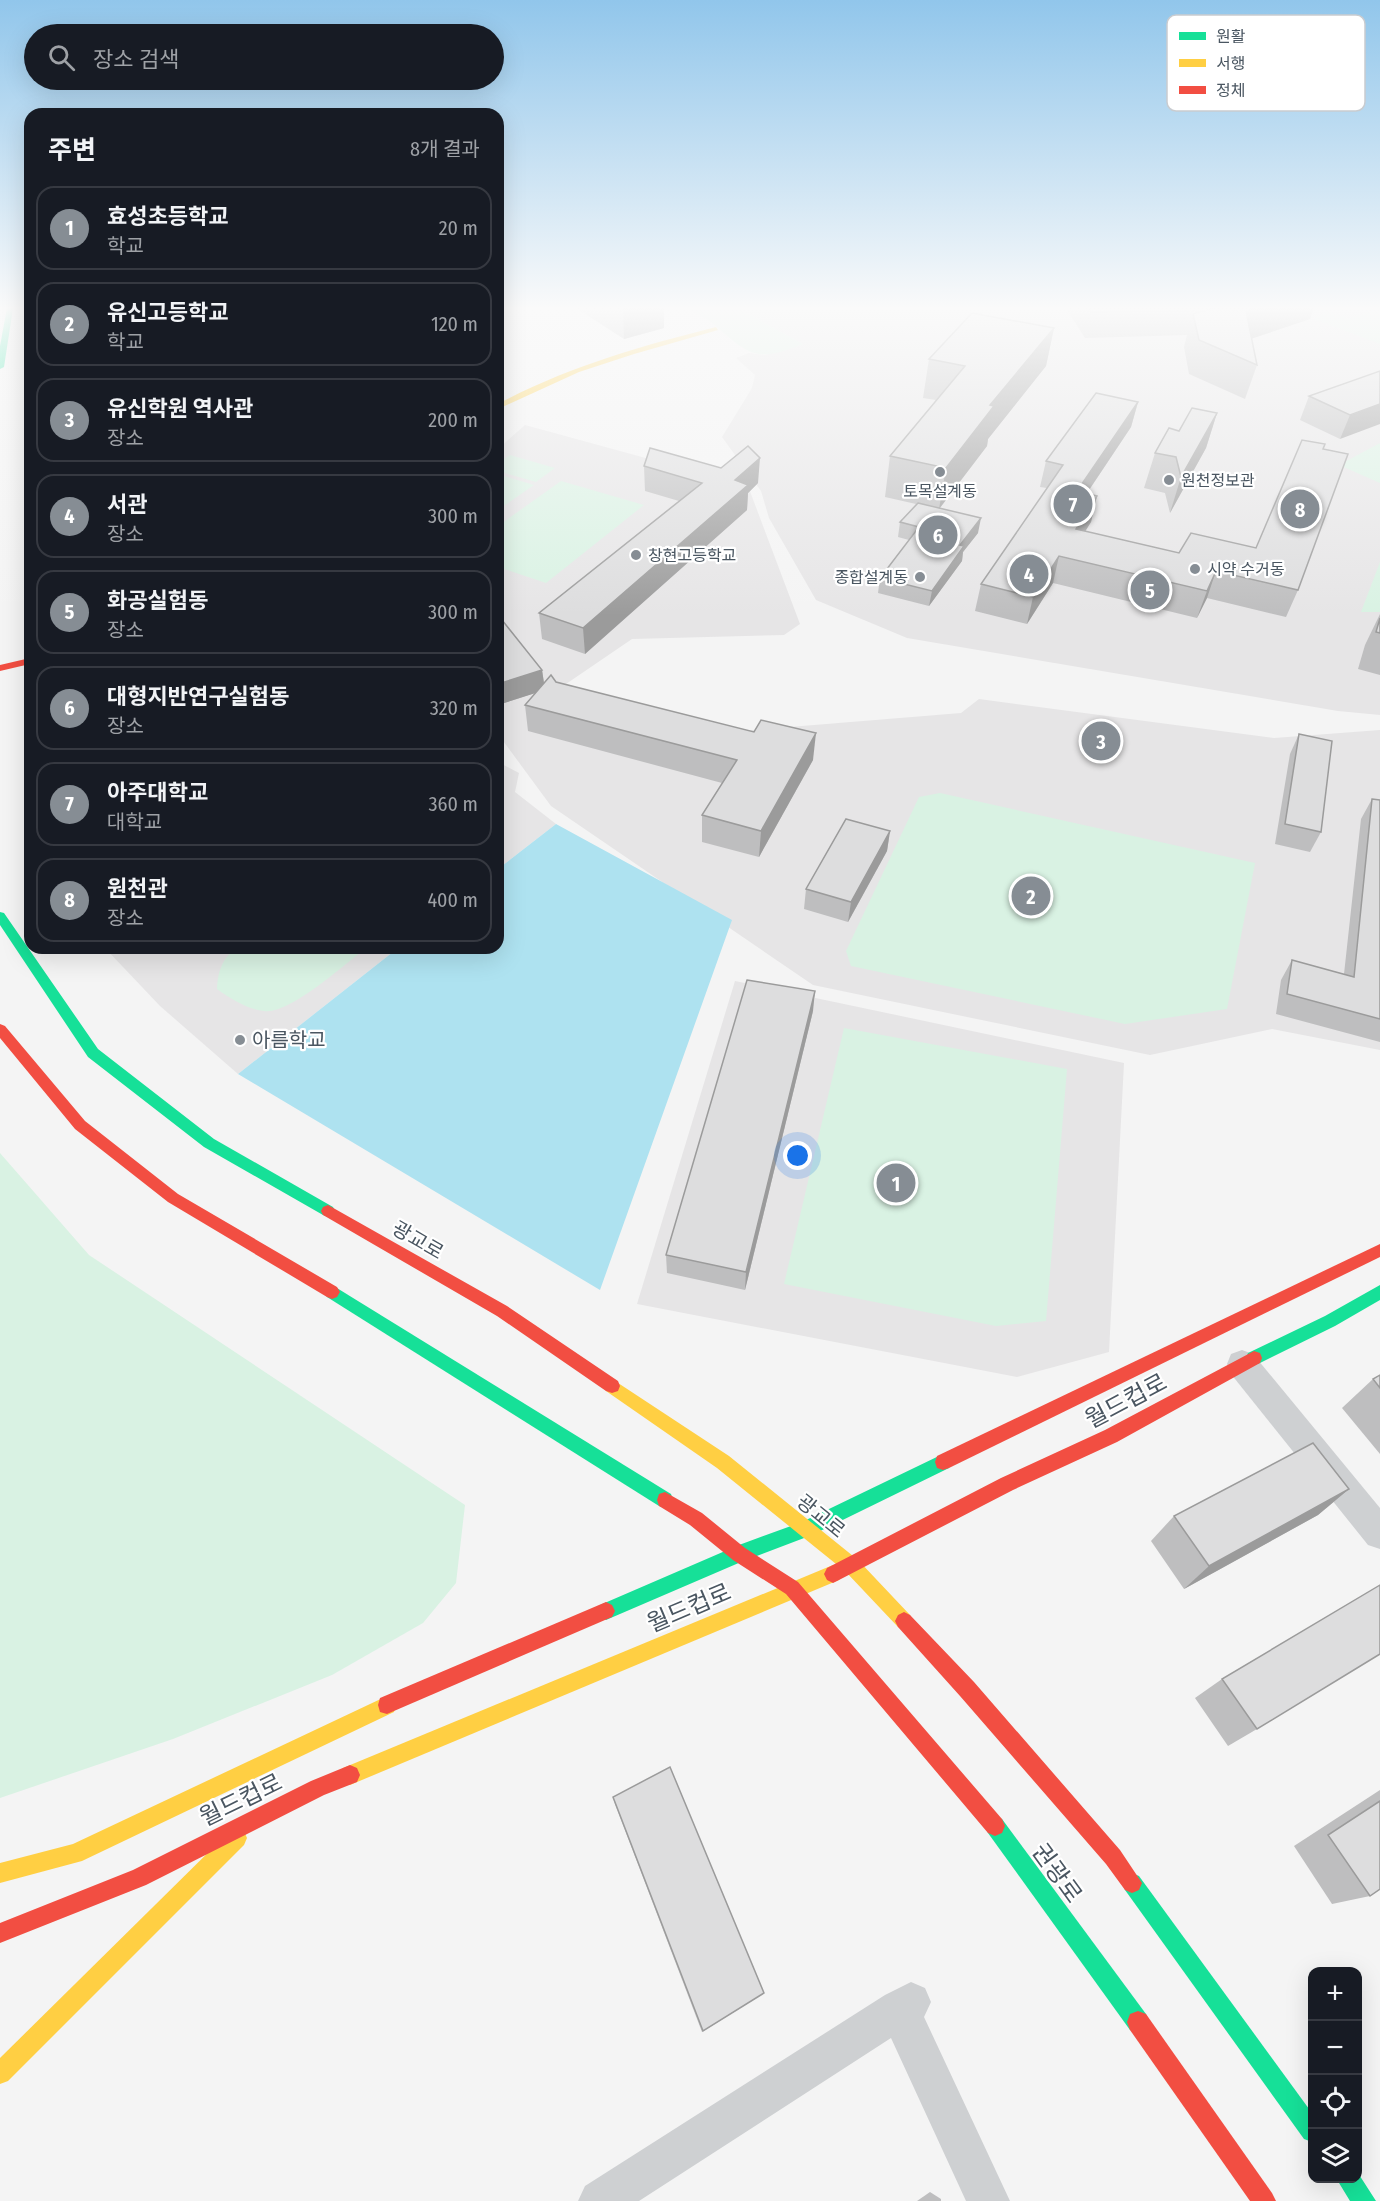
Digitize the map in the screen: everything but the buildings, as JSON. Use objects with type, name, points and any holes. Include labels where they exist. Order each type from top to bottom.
[{"type":"street","points":[[0,668],[24,662]]},
{"type":"street","name":"광교로","points":[[0,916],[24,951]]},
{"type":"street","name":"광교로","points":[[26,954],[93,1053],[209,1143],[502,1311],[723,1462],[852,1566]]},
{"type":"street","points":[[0,1029],[80,1125],[173,1198],[325,1288],[696,1520],[739,1554],[792,1588]]},
{"type":"street","name":"월드컵로","points":[[0,1873],[75,1854],[411,1694],[739,1554],[806,1529],[1380,1250]]},
{"type":"street","name":"월드컵로","points":[[0,1933],[139,1878],[318,1788],[792,1588],[852,1566],[1007,1484],[1112,1436],[1242,1364],[1330,1321],[1380,1292]]},
{"type":"street","points":[[1242,1364],[1380,1533]]},
{"type":"street","points":[[852,1566],[967,1689],[1113,1857],[1311,2129]]},
{"type":"street","name":"권광로","points":[[792,1588],[985,1812],[1171,2067],[1264,2201]]},
{"type":"street","points":[[0,2073],[259,1816]]},
{"type":"street","points":[[600,2201],[905,2005],[988,2201]]},
{"type":"street","points":[[1351,2183],[1364,2201]]},
{"type":"shaded area","points":[[738,411],[1380,411],[1380,715],[1338,711],[907,638],[816,600],[769,518],[761,491],[722,437]]},
{"type":"shaded area","points":[[525,425],[748,486],[800,624],[784,635],[632,639],[566,684],[729,732],[961,713],[979,699],[1274,738],[1380,730],[1380,1050],[1272,1029],[1150,1055],[813,985],[551,806],[504,742],[504,444]]},
{"type":"shaded area","points":[[504,765],[519,773],[515,792],[556,824],[504,864]]},
{"type":"shaded area","name":"아름학교","points":[[111,954],[390,954],[238,1074],[160,1006]]},
{"type":"shaded area","points":[[735,981],[1124,1063],[1109,1352],[1017,1377],[637,1304]]},
{"type":"green space","points":[[1380,443],[1380,483],[1339,465]]},
{"type":"green space","points":[[510,455],[555,468],[536,482],[504,473],[504,459]]},
{"type":"green space","points":[[504,476],[534,485],[504,506]]},
{"type":"green space","points":[[561,481],[644,505],[546,583],[504,569],[504,522]]},
{"type":"green space","points":[[1380,562],[1380,612],[1361,612]]},
{"type":"green space","points":[[940,793],[1255,863],[1227,1009],[1125,1024],[851,966],[846,951],[919,797]]},
{"type":"green space","points":[[230,954],[358,954],[302,997],[275,1010],[264,1011],[245,1006],[217,989],[218,977]]},
{"type":"green space","points":[[844,1028],[1067,1069],[1046,1321],[996,1326],[784,1284]]},
{"type":"green space","points":[[0,1153],[89,1255],[465,1505],[456,1583],[423,1623],[332,1675],[173,1739],[0,1798]]},
{"type":"water","points":[[556,824],[732,920],[600,1290],[238,1074],[390,954],[504,954],[504,864]]},
{"type":"traffic: fast","points":[[0,916],[24,951]]},
{"type":"traffic: fast","points":[[26,954],[93,1053],[209,1143],[328,1211]]},
{"type":"traffic: fast","points":[[332,1292],[665,1500]]},
{"type":"traffic: fast","points":[[1254,1358],[1330,1321],[1380,1292]]},
{"type":"traffic: fast","points":[[606,1611],[739,1554],[806,1529],[943,1462]]},
{"type":"traffic: fast","points":[[995,1826],[1138,2022]]},
{"type":"traffic: fast","points":[[1132,1883],[1311,2129]]},
{"type":"traffic: fast","points":[[1351,2183],[1364,2201]]},
{"type":"traffic: slow","points":[[612,1386],[723,1462],[852,1566],[904,1621]]},
{"type":"traffic: slow","points":[[350,1775],[833,1574]]},
{"type":"traffic: slow","points":[[0,1873],[75,1854],[387,1705]]},
{"type":"traffic: slow","points":[[0,2073],[237,1838]]},
{"type":"traffic: jam","points":[[0,668],[24,662]]},
{"type":"traffic: jam","points":[[0,1029],[80,1125],[173,1198],[332,1292]]},
{"type":"traffic: jam","points":[[328,1211],[502,1311],[612,1386]]},
{"type":"traffic: jam","points":[[943,1462],[1380,1250]]},
{"type":"traffic: jam","points":[[833,1574],[1007,1484],[1111,1436],[1254,1358]]},
{"type":"traffic: jam","points":[[665,1500],[696,1519],[739,1554],[792,1588],[995,1826]]},
{"type":"traffic: jam","points":[[387,1705],[606,1611]]},
{"type":"traffic: jam","points":[[904,1621],[967,1689],[1113,1857],[1132,1883]]},
{"type":"traffic: jam","points":[[0,1933],[139,1878],[318,1788],[350,1775]]},
{"type":"traffic: jam","points":[[1138,2022],[1264,2201]]},
{"type":"place","name":"토목설계동","points":[[940,472]]},
{"type":"place","name":"원천정보관","points":[[1169,480]]},
{"type":"place","name":"아주대학교","points":[[1073,504]]},
{"type":"place","name":"원천관","points":[[1300,509]]},
{"type":"place","name":"대형지반연구실험동","points":[[938,535]]},
{"type":"place","name":"창현고등학교","points":[[636,555]]},
{"type":"place","name":"시약 수거동","points":[[1195,569]]},
{"type":"place","name":"서관","points":[[1029,574]]},
{"type":"place","name":"종합설계동","points":[[920,577]]},
{"type":"place","name":"화공실험동","points":[[1150,590]]},
{"type":"place","name":"유신학원 역사관","points":[[1101,741]]},
{"type":"place","name":"유신고등학교","points":[[1031,896]]},
{"type":"place","name":"아름학교","points":[[240,1040]]},
{"type":"place","name":"효성초등학교","points":[[896,1183]]}]
